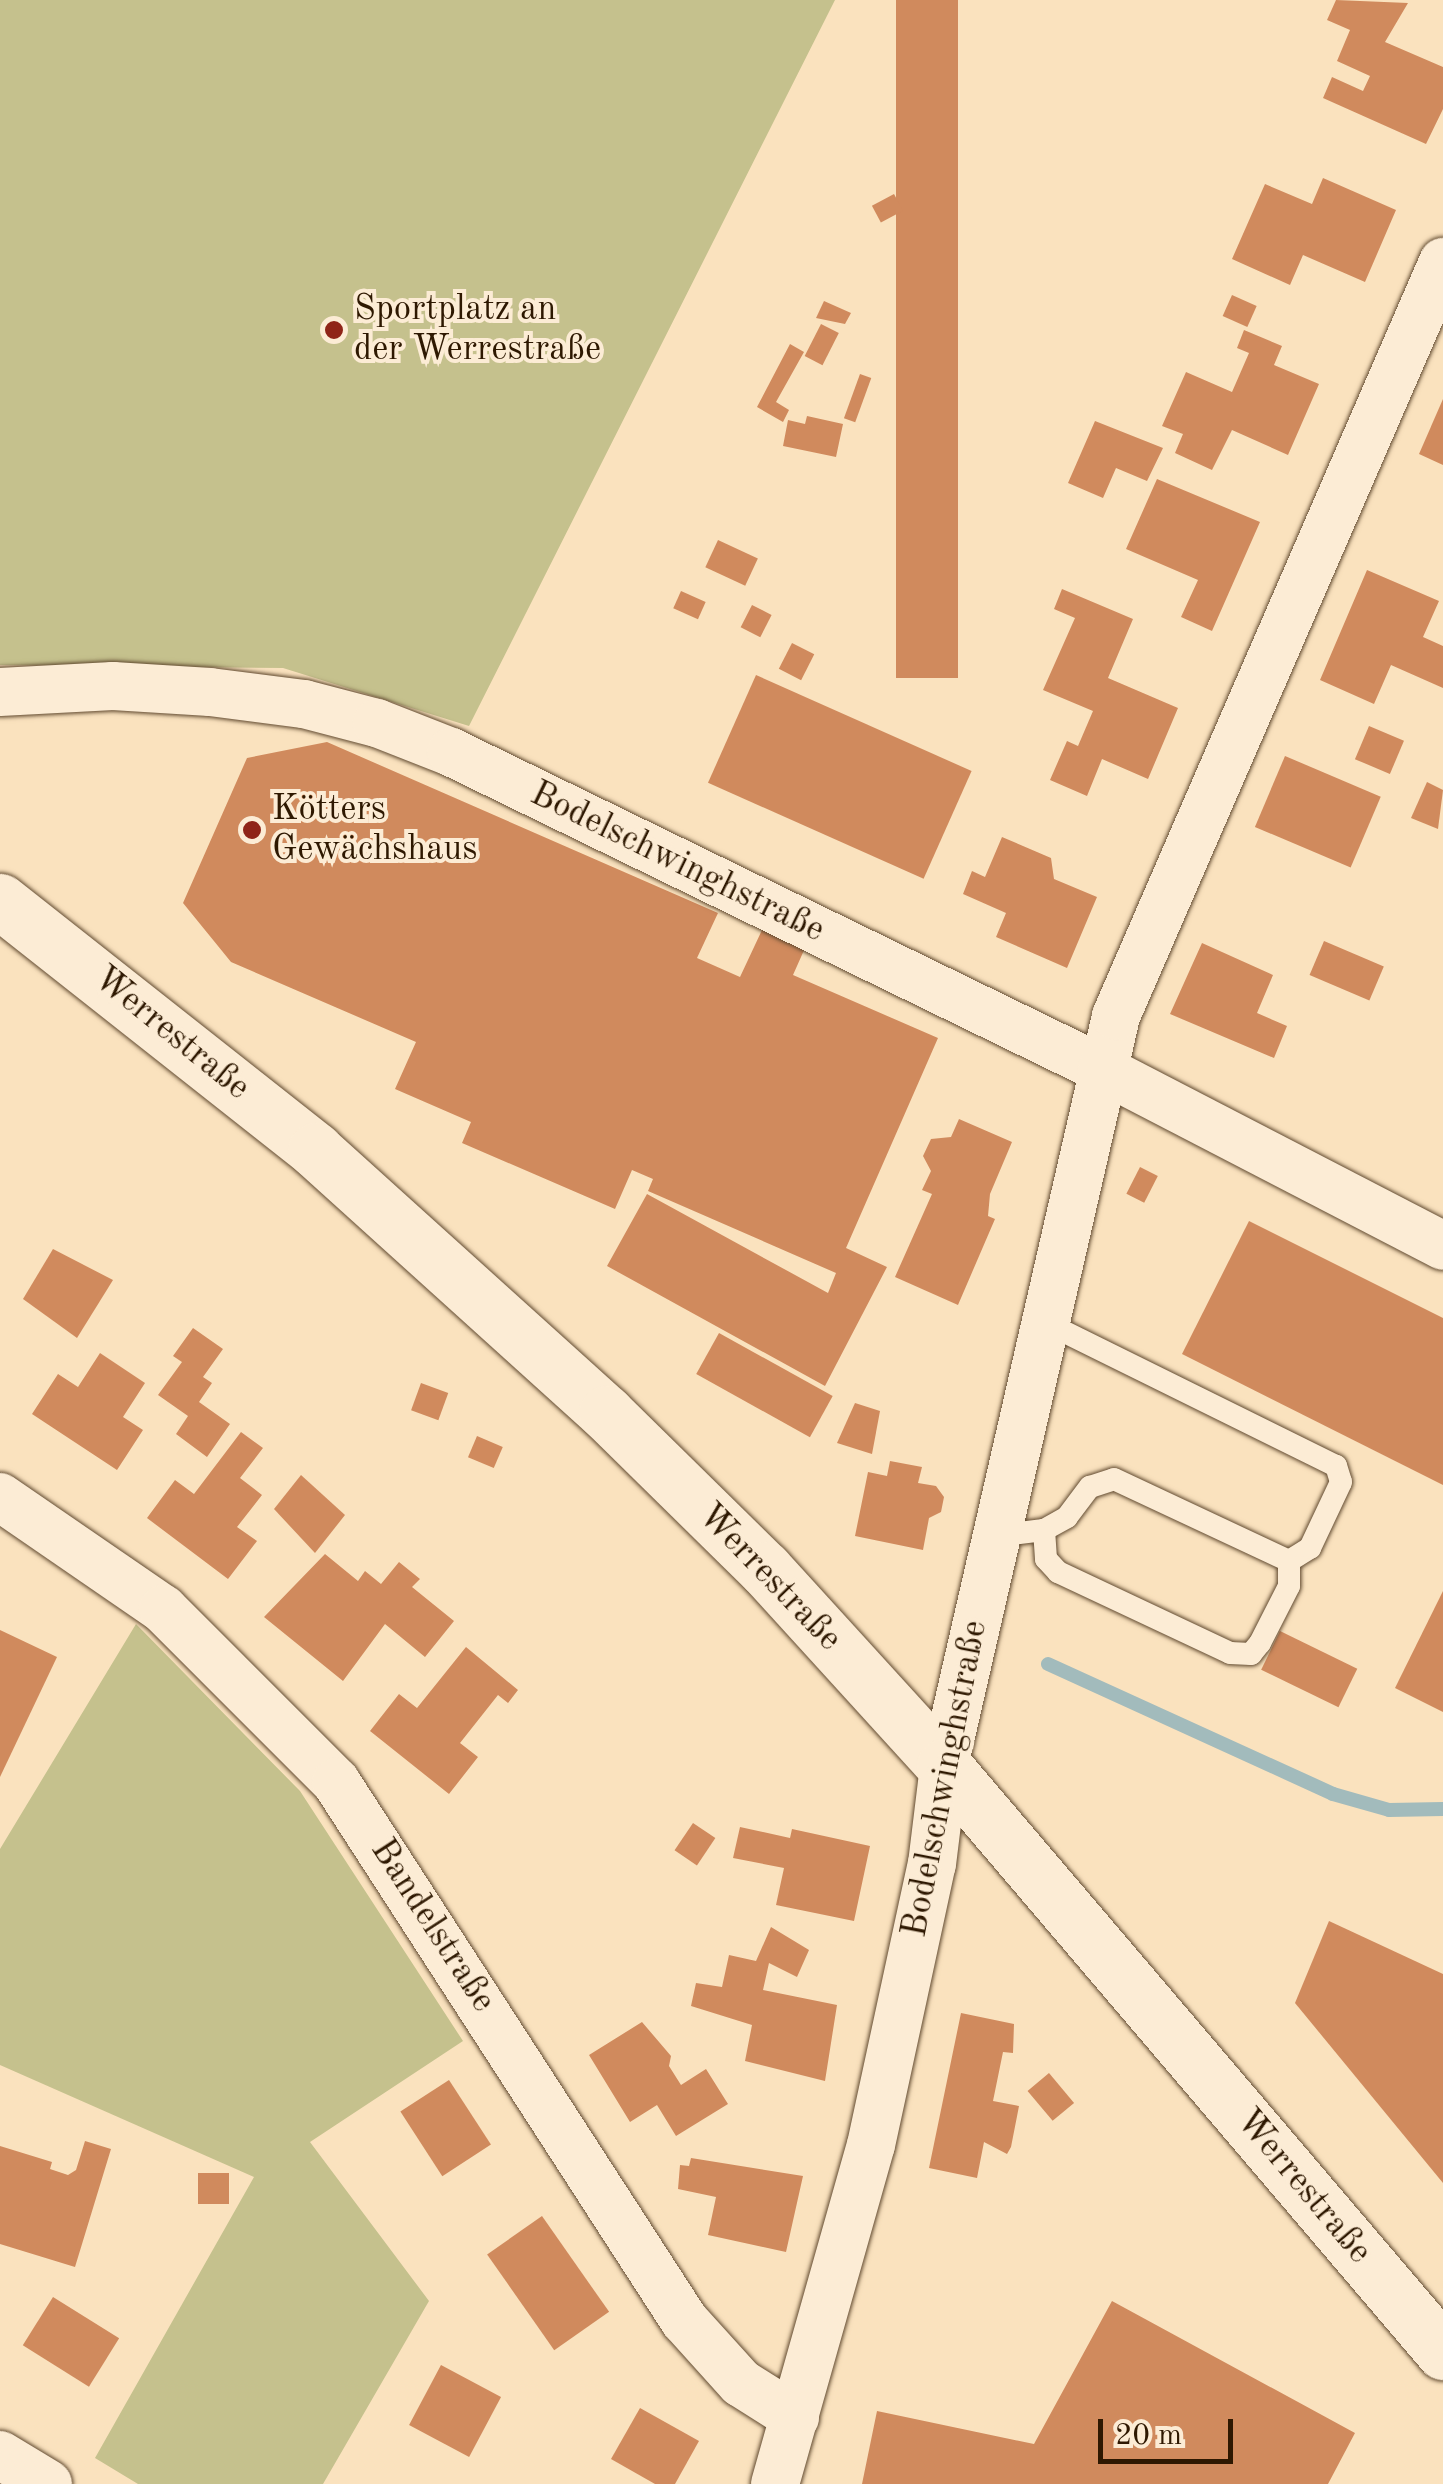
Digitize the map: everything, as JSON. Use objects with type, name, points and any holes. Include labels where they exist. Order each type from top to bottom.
[{"type":"main road","name":"Werrestraße","points":[[0,901],[315,1150],[497,1313],[765,1569],[944,1766],[1443,2352]]},
{"type":"street","name":"Bodelschwinghstraße","points":[[775,2484],[872,2145],[932,1864],[944,1766],[1116,1016],[1443,262]]},
{"type":"street","name":"Bodelschwinghstraße","points":[[0,692],[113,686],[210,692],[304,704],[378,724],[451,752],[1102,1069],[1443,1246]]},
{"type":"street","name":"Bandelstraße","points":[[0,1497],[163,1609],[336,1782],[684,2320],[741,2383],[794,2417]]},
{"type":"street","points":[[0,2454],[48,2484]]},
{"type":"lane","points":[[1044,1322],[1336,1466],[1341,1482],[1310,1548],[1289,1561]]},
{"type":"lane","points":[[995,1536],[1044,1530],[1067,1517],[1090,1488],[1114,1479],[1289,1561]]},
{"type":"lane","points":[[1044,1530],[1046,1559],[1058,1572],[1230,1653],[1251,1654],[1260,1643],[1289,1586],[1289,1561]]},
{"type":"shaded area","name":"Sportplatz an der Werrestraße","points":[[0,0],[835,0],[469,726],[283,668],[0,665]]},
{"type":"shaded area","points":[[136,1624],[300,1791],[463,2041],[310,2142],[429,2301],[323,2484],[138,2484],[95,2458],[254,2177],[0,2065],[0,1849]]},
{"type":"building","points":[[896,0],[958,0],[958,678],[896,678]]},
{"type":"building","points":[[1336,0],[1408,3],[1385,42],[1443,67],[1443,109],[1426,144],[1323,98],[1332,77],[1363,91],[1370,76],[1337,61],[1350,30],[1327,20]]},
{"type":"building","points":[[1323,178],[1396,210],[1365,282],[1303,255],[1290,285],[1232,259],[1265,184],[1312,204]]},
{"type":"building","points":[[894,194],[903,211],[881,223],[872,206]]},
{"type":"building","points":[[1232,295],[1257,306],[1247,327],[1223,316]]},
{"type":"building","points":[[824,301],[851,313],[845,324],[816,318]]},
{"type":"building","points":[[821,324],[839,333],[822,365],[805,356]]},
{"type":"building","points":[[1244,330],[1282,346],[1274,365],[1319,384],[1288,455],[1232,430],[1212,470],[1175,453],[1183,434],[1162,426],[1186,372],[1232,392],[1249,353],[1237,348]]},
{"type":"building","points":[[790,344],[804,352],[776,402],[789,410],[783,422],[757,407]]},
{"type":"building","points":[[860,374],[871,378],[855,422],[844,418]]},
{"type":"building","points":[[1443,399],[1443,465],[1419,454]]},
{"type":"building","points":[[807,416],[843,424],[836,457],[783,446],[788,420],[805,424]]},
{"type":"building","points":[[1095,421],[1163,448],[1147,481],[1116,468],[1103,498],[1068,483]]},
{"type":"building","points":[[1157,479],[1260,522],[1212,631],[1181,617],[1198,580],[1126,549]]},
{"type":"building","points":[[718,540],[758,559],[745,586],[705,567]]},
{"type":"building","points":[[1367,570],[1439,601],[1423,637],[1443,646],[1443,688],[1391,665],[1374,704],[1320,680]]},
{"type":"building","points":[[1062,589],[1133,619],[1108,678],[1178,708],[1148,779],[1102,759],[1087,796],[1050,780],[1067,741],[1078,746],[1093,711],[1043,690],[1075,618],[1054,609]]},
{"type":"building","points":[[681,591],[706,602],[698,619],[673,608]]},
{"type":"building","points":[[752,605],[772,615],[760,637],[741,627]]},
{"type":"building","points":[[792,643],[814,654],[801,680],[779,669]]},
{"type":"building","points":[[756,675],[972,771],[924,879],[708,783]]},
{"type":"building","points":[[1369,726],[1404,741],[1390,774],[1355,759]]},
{"type":"building","points":[[327,742],[718,913],[697,958],[740,977],[762,930],[805,948],[793,975],[938,1038],[846,1248],[887,1267],[825,1386],[607,1266],[647,1194],[828,1293],[836,1273],[648,1191],[653,1179],[632,1170],[615,1209],[462,1143],[471,1122],[395,1089],[416,1042],[231,962],[183,903],[247,758]]},
{"type":"building","points":[[1285,756],[1381,797],[1351,868],[1255,827]]},
{"type":"building","points":[[1427,782],[1443,790],[1438,829],[1411,818]]},
{"type":"building","points":[[1002,837],[1051,858],[1054,879],[1097,897],[1067,968],[996,937],[1006,913],[963,894],[972,871],[985,877]]},
{"type":"building","points":[[1324,941],[1384,966],[1369,1000],[1310,975]]},
{"type":"building","points":[[1202,943],[1273,975],[1257,1013],[1287,1026],[1274,1058],[1170,1014]]},
{"type":"building","points":[[959,1119],[1012,1142],[990,1194],[988,1216],[995,1219],[958,1305],[895,1277],[932,1194],[922,1190],[931,1171],[923,1156],[931,1139],[951,1137]]},
{"type":"building","points":[[1140,1167],[1158,1176],[1144,1203],[1126,1194]]},
{"type":"building","points":[[1249,1221],[1443,1318],[1443,1485],[1182,1354]]},
{"type":"building","points":[[53,1249],[113,1280],[77,1338],[23,1299]]},
{"type":"building","points":[[193,1328],[223,1349],[203,1377],[212,1383],[199,1402],[230,1424],[207,1457],[176,1434],[188,1416],[158,1395],[182,1362],[173,1356]]},
{"type":"building","points":[[719,1333],[833,1396],[810,1437],[696,1374]]},
{"type":"building","points":[[100,1353],[145,1383],[123,1417],[143,1430],[117,1470],[32,1414],[58,1374],[78,1387]]},
{"type":"building","points":[[421,1383],[448,1393],[438,1420],[411,1410]]},
{"type":"building","points":[[855,1403],[880,1411],[872,1454],[837,1443]]},
{"type":"building","points":[[241,1432],[263,1448],[240,1478],[262,1495],[237,1527],[257,1541],[228,1579],[147,1518],[175,1480],[194,1494]]},
{"type":"building","points":[[477,1436],[503,1447],[494,1468],[468,1457]]},
{"type":"building","points":[[890,1461],[922,1467],[918,1483],[936,1486],[944,1497],[941,1512],[929,1518],[923,1550],[855,1536],[868,1472],[887,1476]]},
{"type":"building","points":[[301,1475],[345,1515],[315,1553],[274,1509]]},
{"type":"building","points":[[325,1554],[358,1581],[365,1571],[381,1584],[399,1562],[420,1579],[412,1587],[454,1621],[425,1657],[385,1624],[343,1681],[264,1617]]},
{"type":"building","points":[[1443,1591],[1443,1712],[1395,1688]]},
{"type":"building","points":[[0,1630],[57,1657],[0,1777]]},
{"type":"building","points":[[1280,1631],[1357,1669],[1338,1707],[1261,1670]]},
{"type":"building","points":[[466,1647],[518,1690],[508,1703],[498,1695],[460,1743],[478,1757],[449,1794],[370,1731],[399,1694],[417,1708]]},
{"type":"building","points":[[693,1823],[715,1838],[697,1865],[675,1850]]},
{"type":"building","points":[[740,1827],[790,1838],[792,1829],[870,1846],[854,1921],[776,1905],[784,1868],[733,1858]]},
{"type":"building","points":[[1329,1921],[1443,1974],[1443,2183],[1295,2003]]},
{"type":"building","points":[[771,1927],[809,1950],[797,1977],[769,1963],[763,1990],[837,2005],[825,2081],[745,2061],[752,2025],[691,2006],[696,1983],[722,1987],[729,1955],[756,1961]]},
{"type":"building","points":[[961,2013],[1014,2024],[1013,2053],[1003,2052],[993,2101],[1019,2106],[1011,2147],[1007,2154],[984,2142],[977,2178],[929,2168]]},
{"type":"building","points":[[642,2022],[671,2056],[669,2066],[681,2085],[706,2069],[728,2104],[676,2136],[657,2105],[630,2122],[589,2055]]},
{"type":"building","points":[[1049,2073],[1074,2103],[1053,2121],[1028,2091]]},
{"type":"building","points":[[449,2080],[491,2145],[442,2176],[400,2112]]},
{"type":"building","points":[[85,2141],[111,2149],[75,2267],[0,2244],[0,2146],[52,2162],[50,2169],[68,2175],[76,2170]]},
{"type":"building","points":[[691,2158],[803,2176],[786,2252],[708,2235],[716,2197],[678,2189],[680,2165],[689,2166]]},
{"type":"building","points":[[198,2173],[229,2173],[229,2204],[198,2204]]},
{"type":"building","points":[[542,2216],[609,2312],[554,2350],[487,2254]]},
{"type":"building","points":[[53,2297],[119,2338],[89,2387],[23,2345]]},
{"type":"building","points":[[1112,2301],[1355,2433],[1328,2484],[862,2484],[877,2411],[1034,2444]]},
{"type":"building","points":[[441,2365],[501,2397],[469,2457],[409,2425]]},
{"type":"building","points":[[640,2408],[699,2441],[675,2484],[655,2484],[611,2459]]},
{"type":"waterway","points":[[1048,1664],[1333,1794],[1389,1810],[1443,1809]]},
{"type":"place","name":"Sportplatz an der Werrestraße","points":[[334,330]]},
{"type":"place","name":"Kötters Gewächshaus","points":[[252,830]]}]
